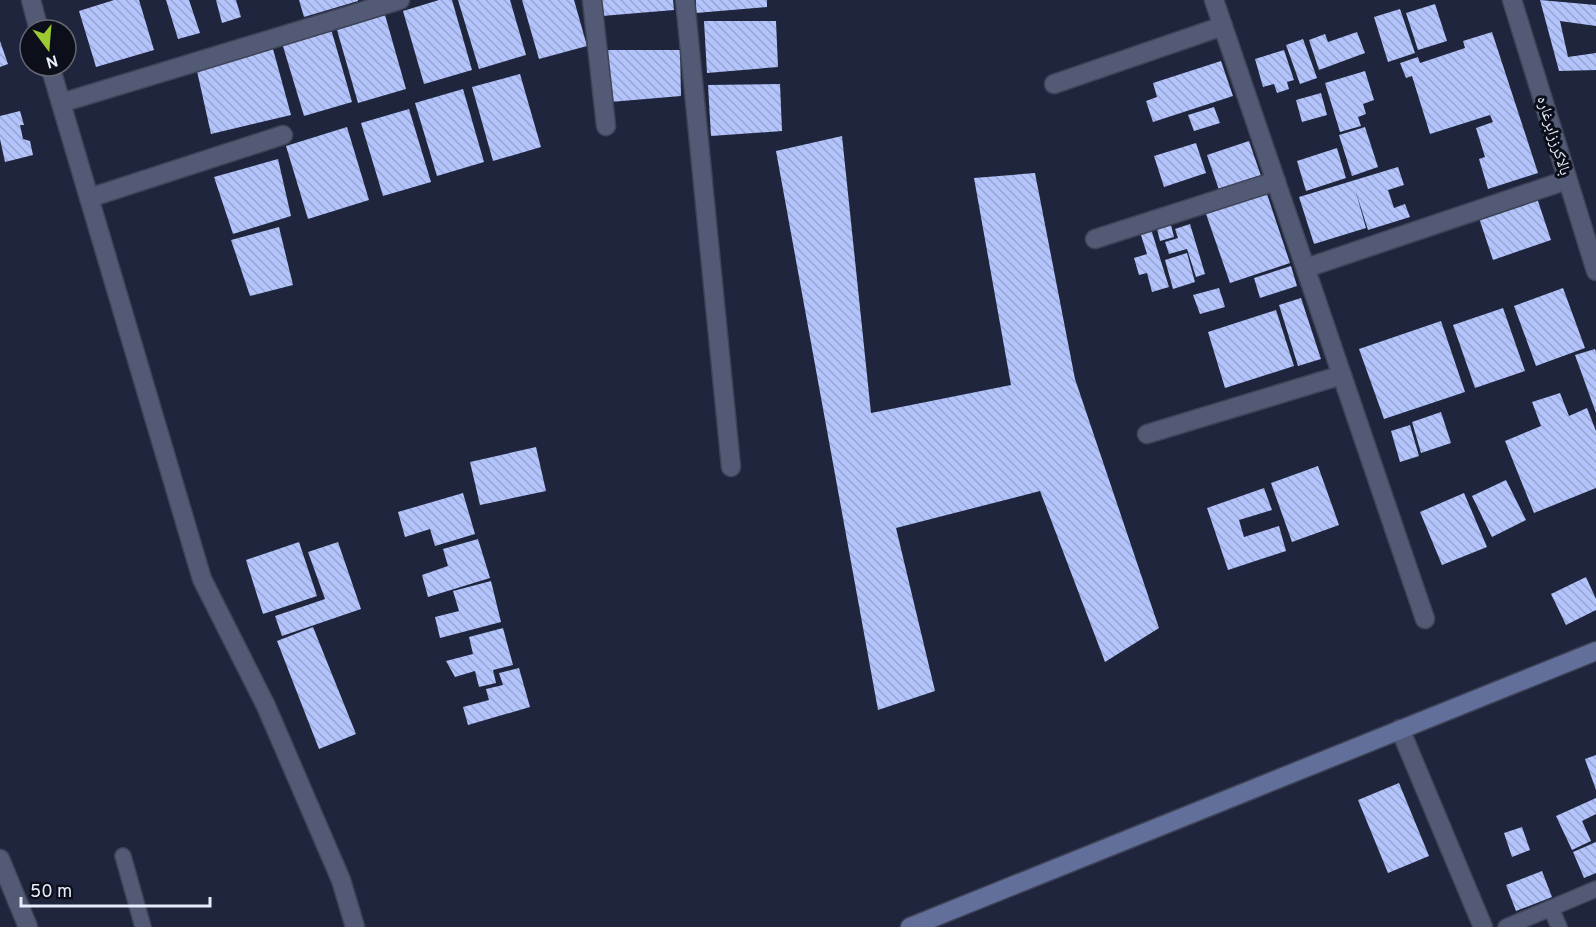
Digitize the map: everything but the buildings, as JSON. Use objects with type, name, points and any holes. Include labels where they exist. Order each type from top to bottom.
[{"type":"main road","points":[[910,927],[1596,651]]},
{"type":"street","points":[[30,0],[35,18]]},
{"type":"street","points":[[61,103],[400,0]]},
{"type":"street","points":[[592,0],[606,126]]},
{"type":"street","points":[[685,0],[731,467]]},
{"type":"street","points":[[1214,0],[1425,619]]},
{"type":"street","name":"بالاکرززابرغاره","points":[[1512,0],[1596,271]]},
{"type":"street","points":[[1054,84],[1223,26]]},
{"type":"street","points":[[54,78],[202,579],[266,706],[341,880],[355,927]]},
{"type":"street","points":[[89,198],[283,135]]},
{"type":"street","points":[[1306,268],[1567,180]]},
{"type":"street","points":[[1095,239],[1276,181]]},
{"type":"street","points":[[1147,434],[1342,375]]},
{"type":"street","points":[[1400,729],[1484,927]]},
{"type":"street","points":[[0,859],[28,927]]},
{"type":"lane","points":[[123,856],[142,927]]},
{"type":"lane","points":[[1506,927],[1596,889]]},
{"type":"lane","points":[[1551,908],[1559,927]]}]
